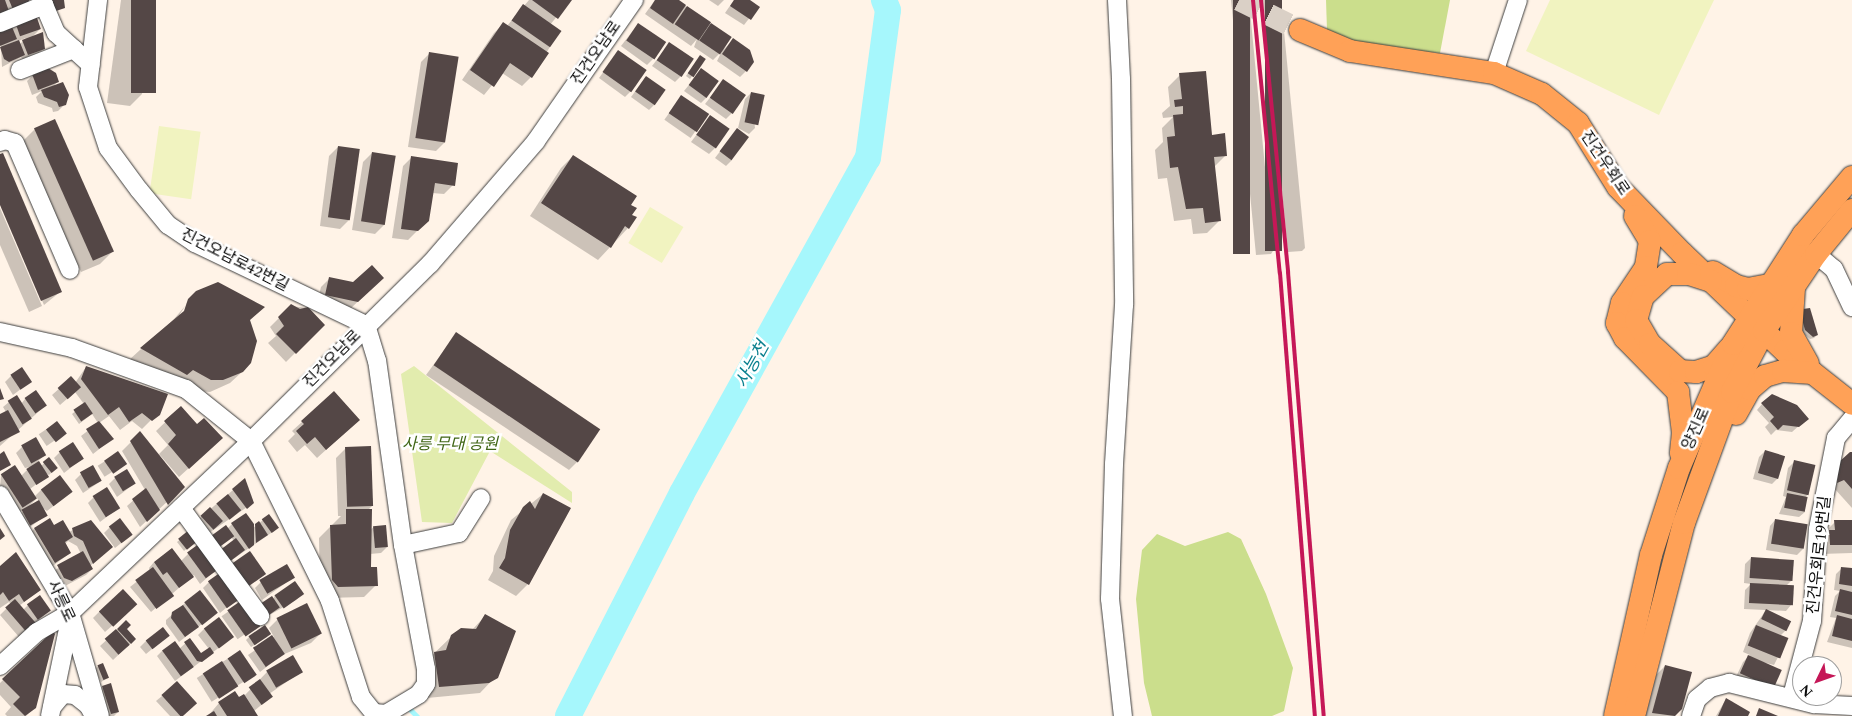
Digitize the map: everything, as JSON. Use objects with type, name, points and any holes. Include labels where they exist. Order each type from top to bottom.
[{"type":"main road","name":"진건우회로","points":[[1300,30],[1350,50],[1494,72],[1542,94],[1578,124],[1618,187],[1682,253],[1756,324],[1852,404]]},
{"type":"main road","name":"양진로","points":[[1634,716],[1684,523],[1756,324],[1768,285],[1803,235],[1852,177]]},
{"type":"main road","points":[[1618,187],[1650,241],[1646,267],[1622,303],[1617,323],[1625,338],[1678,392],[1683,433],[1679,468]]},
{"type":"main road","name":"양진로","points":[[1615,716],[1651,555],[1679,468],[1733,344],[1794,288],[1816,254],[1852,210]]},
{"type":"main road","points":[[1682,253],[1736,286],[1748,289],[1768,285]]},
{"type":"main road","points":[[1712,282],[1690,274],[1667,274],[1643,296],[1636,311],[1639,330],[1667,362],[1680,371],[1696,372],[1714,366],[1733,344]]},
{"type":"main road","points":[[1794,288],[1791,333],[1813,373]]},
{"type":"main road","points":[[1709,451],[1723,437],[1750,390],[1765,376],[1783,370],[1813,373]]},
{"type":"street","name":"진건오남로42번길","points":[[98,0],[88,87],[108,148],[168,224],[195,243],[366,325]]},
{"type":"street","name":"진건오남로","points":[[0,666],[37,632],[70,613],[251,441],[366,325],[430,264],[536,141],[634,0]]},
{"type":"street","points":[[1117,0],[1122,79],[1124,305],[1114,464],[1110,599],[1123,716]]},
{"type":"street","points":[[1494,72],[1518,0]]},
{"type":"street","points":[[0,23],[43,2],[56,33],[91,65]]},
{"type":"street","points":[[20,70],[74,49]]},
{"type":"street","points":[[0,142],[5,140],[15,143],[70,270]]},
{"type":"street","points":[[1816,254],[1834,269],[1852,307]]},
{"type":"street","points":[[0,332],[72,348],[186,389],[251,441],[330,601],[361,698],[374,713],[386,714],[420,694],[426,684],[426,669],[403,545],[377,361],[366,325]]},
{"type":"street","name":"진건우회로19번길","points":[[1803,656],[1812,621],[1818,530],[1836,438],[1852,419]]},
{"type":"street","name":"사릉로","points":[[0,495],[70,613],[100,716]]},
{"type":"street","points":[[403,545],[459,533],[481,498]]},
{"type":"street","points":[[181,508],[260,616]]},
{"type":"street","points":[[51,712],[67,646],[70,613]]},
{"type":"street","points":[[1691,716],[1697,699],[1710,688],[1729,683],[1792,696]]},
{"type":"street","points":[[51,712],[63,694],[75,695],[88,705],[94,716]]},
{"type":"green space","points":[[1326,0],[1450,0],[1440,53],[1354,45],[1327,30]]},
{"type":"green space","points":[[1550,0],[1714,0],[1659,115],[1526,51]]},
{"type":"green space","points":[[159,126],[201,132],[191,199],[150,193]]},
{"type":"green space","points":[[650,207],[683,227],[662,263],[628,243]]},
{"type":"green space","name":"사릉 무대 공원","points":[[414,366],[572,492],[572,503],[490,451],[452,523],[422,522],[401,374]]},
{"type":"green space","points":[[1228,532],[1241,539],[1266,594],[1293,668],[1284,711],[1272,716],[1152,716],[1144,683],[1136,599],[1142,550],[1157,534],[1185,546]]},
{"type":"building","points":[[0,0],[5,0],[10,14],[0,18]]},
{"type":"building","points":[[9,0],[29,0],[31,5],[14,12]]},
{"type":"building","points":[[48,0],[64,0],[65,8],[53,12]]},
{"type":"building","points":[[131,0],[156,0],[156,93],[131,93]]},
{"type":"building","points":[[532,0],[572,0],[558,19]]},
{"type":"building","points":[[655,0],[679,0],[686,5],[673,24],[650,8]]},
{"type":"building","points":[[734,0],[750,0],[760,7],[751,20],[730,6]]},
{"type":"building","points":[[1233,0],[1250,0],[1250,254],[1233,254]]},
{"type":"building","points":[[1265,0],[1282,0],[1282,251],[1265,251]]},
{"type":"building","points":[[523,4],[562,31],[550,47],[512,20]]},
{"type":"building","points":[[687,6],[711,22],[699,40],[675,24]]},
{"type":"building","points":[[35,12],[41,29],[20,36],[14,19]]},
{"type":"building","points":[[10,22],[17,39],[0,46],[0,26]]},
{"type":"building","points":[[503,22],[549,53],[532,78],[510,63],[494,87],[470,70]]},
{"type":"building","points":[[638,23],[666,42],[654,59],[626,40]]},
{"type":"building","points":[[711,23],[732,37],[720,54],[699,40]]},
{"type":"building","points":[[43,32],[45,49],[28,55],[22,40]]},
{"type":"building","points":[[733,38],[750,50],[754,62],[747,72],[722,54]]},
{"type":"building","points":[[19,40],[25,55],[9,62],[4,59],[0,47]]},
{"type":"building","points":[[669,42],[694,59],[682,77],[657,60]]},
{"type":"building","points":[[618,50],[647,70],[631,92],[603,72]]},
{"type":"building","points":[[429,52],[459,57],[445,143],[415,138]]},
{"type":"building","points":[[700,55],[706,59],[694,77],[688,73]]},
{"type":"building","points":[[48,68],[56,73],[59,82],[38,90],[32,74]]},
{"type":"building","points":[[701,68],[719,81],[706,98],[689,85]]},
{"type":"building","points":[[1206,71],[1212,135],[1225,133],[1227,156],[1214,157],[1221,221],[1205,223],[1203,208],[1186,209],[1178,167],[1170,168],[1167,137],[1175,136],[1173,115],[1183,114],[1183,106],[1175,107],[1174,100],[1182,99],[1179,73]]},
{"type":"building","points":[[646,76],[666,90],[655,105],[635,92]]},
{"type":"building","points":[[723,79],[746,95],[733,114],[710,98]]},
{"type":"building","points":[[63,82],[69,95],[66,105],[59,107],[57,102],[44,97],[41,90]]},
{"type":"building","points":[[751,92],[765,95],[758,125],[745,122]]},
{"type":"building","points":[[681,95],[709,114],[697,132],[669,113]]},
{"type":"building","points":[[710,115],[730,129],[716,148],[696,135]]},
{"type":"building","points":[[55,119],[114,251],[93,261],[34,128]]},
{"type":"building","points":[[737,128],[749,137],[732,160],[720,151]]},
{"type":"building","points":[[338,146],[360,149],[350,220],[328,217]]},
{"type":"building","points":[[372,152],[396,156],[385,225],[361,221]]},
{"type":"building","points":[[3,153],[62,292],[41,301],[0,205],[0,154]]},
{"type":"building","points":[[573,155],[637,196],[631,205],[637,208],[632,215],[637,217],[629,229],[625,226],[611,248],[541,203]]},
{"type":"building","points":[[411,156],[458,163],[455,186],[435,183],[429,221],[418,231],[401,229]]},
{"type":"building","points":[[372,265],[384,278],[358,302],[325,295],[329,277],[353,282]]},
{"type":"building","points":[[218,282],[265,307],[250,320],[257,341],[251,363],[243,372],[223,380],[211,380],[193,370],[187,375],[140,348],[184,311],[188,299],[196,291]]},
{"type":"building","points":[[291,304],[300,309],[308,307],[325,325],[296,354],[276,334],[284,326],[278,317]]},
{"type":"building","points":[[1810,308],[1818,335],[1813,337],[1805,330],[1801,315],[1803,309]]},
{"type":"building","points":[[456,332],[600,429],[578,462],[434,365]]},
{"type":"building","points":[[86,366],[168,394],[160,415],[152,421],[142,413],[129,422],[119,407],[108,415],[81,379]]},
{"type":"building","points":[[22,367],[32,382],[20,390],[10,375]]},
{"type":"building","points":[[71,376],[81,387],[68,399],[58,388]]},
{"type":"building","points":[[0,388],[4,399],[0,400]]},
{"type":"building","points":[[36,390],[47,406],[35,414],[25,398]]},
{"type":"building","points":[[334,391],[360,420],[326,450],[315,437],[307,444],[296,431],[304,424],[301,421]]},
{"type":"building","points":[[1772,394],[1797,405],[1809,419],[1799,427],[1783,425],[1778,430],[1770,421],[1774,417],[1761,403]]},
{"type":"building","points":[[17,395],[32,419],[23,425],[8,401]]},
{"type":"building","points":[[85,402],[93,414],[81,421],[73,410]]},
{"type":"building","points":[[181,406],[197,424],[204,418],[223,438],[189,469],[168,444],[176,435],[164,421]]},
{"type":"building","points":[[8,410],[20,432],[0,442],[0,414]]},
{"type":"building","points":[[57,421],[67,434],[56,442],[46,430]]},
{"type":"building","points":[[99,421],[114,439],[99,449],[86,429]]},
{"type":"building","points":[[140,431],[185,487],[168,505],[130,441]]},
{"type":"building","points":[[36,437],[46,455],[31,464],[21,445]]},
{"type":"building","points":[[73,442],[84,459],[70,468],[59,451]]},
{"type":"building","points":[[371,446],[373,506],[347,507],[345,447]]},
{"type":"building","points":[[1765,450],[1785,456],[1778,479],[1758,473]]},
{"type":"building","points":[[4,451],[11,465],[0,471],[0,454]]},
{"type":"building","points":[[118,451],[127,464],[113,474],[104,461]]},
{"type":"building","points":[[1852,452],[1852,489],[1844,480],[1837,483],[1839,462]]},
{"type":"building","points":[[49,457],[58,468],[52,473],[43,462]]},
{"type":"building","points":[[1794,460],[1815,465],[1808,495],[1787,490]]},
{"type":"building","points":[[39,461],[49,477],[36,485],[26,469]]},
{"type":"building","points":[[15,465],[37,499],[23,508],[1,474]]},
{"type":"building","points":[[93,465],[102,481],[89,488],[80,472]]},
{"type":"building","points":[[127,469],[136,484],[123,491],[114,477]]},
{"type":"building","points":[[60,475],[73,492],[53,506],[41,489]]},
{"type":"building","points":[[245,478],[254,503],[247,509],[232,489]]},
{"type":"building","points":[[107,487],[120,508],[106,517],[93,496]]},
{"type":"building","points":[[146,488],[160,510],[147,522],[132,499]]},
{"type":"building","points":[[543,493],[571,508],[529,585],[499,568],[505,558],[510,530],[523,507],[530,501],[535,509]]},
{"type":"building","points":[[1787,493],[1808,497],[1805,512],[1784,508]]},
{"type":"building","points":[[228,494],[241,510],[230,520],[216,503]]},
{"type":"building","points":[[39,500],[48,516],[30,525],[22,510]]},
{"type":"building","points":[[210,507],[223,521],[213,530],[200,516]]},
{"type":"building","points":[[346,509],[372,509],[371,567],[377,567],[378,586],[338,587],[332,580],[330,525],[346,524]]},
{"type":"building","points":[[246,513],[254,524],[254,545],[249,549],[231,523]]},
{"type":"building","points":[[269,514],[279,528],[272,533],[262,519]]},
{"type":"building","points":[[50,518],[54,525],[63,520],[73,537],[65,542],[71,553],[55,563],[34,528]]},
{"type":"building","points":[[120,518],[133,535],[121,543],[109,526]]},
{"type":"building","points":[[1775,519],[1808,524],[1804,549],[1771,544]]},
{"type":"building","points":[[91,520],[113,547],[93,564],[83,541],[74,536],[72,528]]},
{"type":"building","points":[[1834,520],[1852,520],[1852,545],[1830,545],[1829,530],[1835,530]]},
{"type":"building","points":[[259,521],[268,535],[256,543],[255,524]]},
{"type":"building","points":[[226,525],[234,536],[219,547],[211,536]]},
{"type":"building","points":[[386,525],[388,547],[375,548],[373,526]]},
{"type":"building","points":[[0,528],[5,536],[0,540]]},
{"type":"building","points":[[189,530],[198,541],[187,550],[178,539]]},
{"type":"building","points":[[236,538],[245,550],[230,561],[221,549]]},
{"type":"building","points":[[200,543],[219,569],[206,578],[187,552]]},
{"type":"building","points":[[172,548],[194,577],[179,588],[167,572],[163,575],[154,562]]},
{"type":"building","points":[[83,551],[93,569],[72,581],[64,578],[57,565]]},
{"type":"building","points":[[250,551],[266,574],[246,588],[230,565]]},
{"type":"building","points":[[16,552],[41,590],[24,602],[19,594],[9,601],[3,592],[0,595],[0,566]]},
{"type":"building","points":[[1751,557],[1794,560],[1792,581],[1750,578]]},
{"type":"building","points":[[287,564],[295,578],[267,594],[259,580]]},
{"type":"building","points":[[153,567],[174,596],[156,609],[135,580]]},
{"type":"building","points":[[1841,567],[1852,568],[1852,586],[1839,584]]},
{"type":"building","points":[[221,572],[240,599],[227,608],[208,581]]},
{"type":"building","points":[[295,581],[304,594],[284,608],[275,595]]},
{"type":"building","points":[[1750,583],[1794,585],[1793,605],[1749,603]]},
{"type":"building","points":[[123,589],[137,604],[113,627],[99,612]]},
{"type":"building","points":[[1840,589],[1852,592],[1852,615],[1835,611]]},
{"type":"building","points":[[200,590],[218,613],[202,625],[184,602]]},
{"type":"building","points":[[40,595],[51,611],[38,620],[27,604]]},
{"type":"building","points":[[272,596],[280,608],[268,615],[260,604]]},
{"type":"building","points":[[15,599],[36,623],[26,632],[5,608]]},
{"type":"building","points":[[242,600],[260,626],[246,637],[227,610]]},
{"type":"building","points":[[307,603],[322,634],[291,648],[276,618]]},
{"type":"building","points":[[183,605],[199,627],[185,637],[171,618],[172,612]]},
{"type":"building","points":[[1766,609],[1791,621],[1786,631],[1761,619]]},
{"type":"building","points":[[485,614],[516,631],[498,678],[489,683],[439,687],[434,652],[446,650],[451,635],[461,628],[476,629]]},
{"type":"building","points":[[1837,615],[1852,619],[1852,641],[1832,636]]},
{"type":"building","points":[[219,617],[234,637],[219,648],[204,628]]},
{"type":"building","points":[[126,620],[131,625],[127,629],[136,639],[131,644],[117,629]]},
{"type":"building","points":[[265,625],[271,634],[255,645],[248,636]]},
{"type":"building","points":[[1756,625],[1788,638],[1780,659],[1748,645]]},
{"type":"building","points":[[163,627],[170,636],[152,649],[146,641]]},
{"type":"building","points":[[116,629],[130,645],[118,655],[105,639]]},
{"type":"building","points":[[53,631],[55,634],[36,708],[25,716],[13,704],[20,697],[2,679]]},
{"type":"building","points":[[272,635],[285,654],[266,667],[253,648]]},
{"type":"building","points":[[190,638],[201,653],[210,647],[214,653],[202,662],[197,661],[184,642]]},
{"type":"building","points":[[175,641],[194,667],[181,676],[162,650]]},
{"type":"building","points":[[240,650],[257,675],[244,683],[228,658]]},
{"type":"building","points":[[293,655],[303,672],[276,688],[266,670]]},
{"type":"building","points":[[1748,655],[1782,670],[1774,688],[1740,673]]},
{"type":"building","points":[[222,661],[238,686],[219,699],[203,674]]},
{"type":"building","points":[[103,663],[109,678],[103,680],[97,665]]},
{"type":"building","points":[[1665,665],[1692,672],[1682,709],[1675,716],[1652,713]]},
{"type":"building","points":[[260,679],[273,697],[262,705],[249,687]]},
{"type":"building","points":[[177,681],[197,703],[183,716],[180,716],[161,695]]},
{"type":"building","points":[[111,683],[119,712],[111,714],[102,686]]},
{"type":"building","points":[[235,691],[239,697],[244,694],[258,716],[227,716],[218,702]]},
{"type":"building","points":[[1726,698],[1750,712],[1748,716],[1718,716]]},
{"type":"building","points":[[1759,708],[1778,716],[1756,716]]},
{"type":"building","points":[[214,711],[217,716],[206,716]]},
{"type":"waterway","name":"사능천","points":[[568,716],[682,493],[868,158],[888,10],[884,0]]},
{"type":"waterway","points":[[408,707],[417,716]]},
{"type":"tunnel","points":[[1239,0],[1300,30]]},
{"type":"railway","points":[[1253,0],[1280,273],[1315,716]]},
{"type":"railway","points":[[1261,0],[1288,272],[1324,716]]}]
